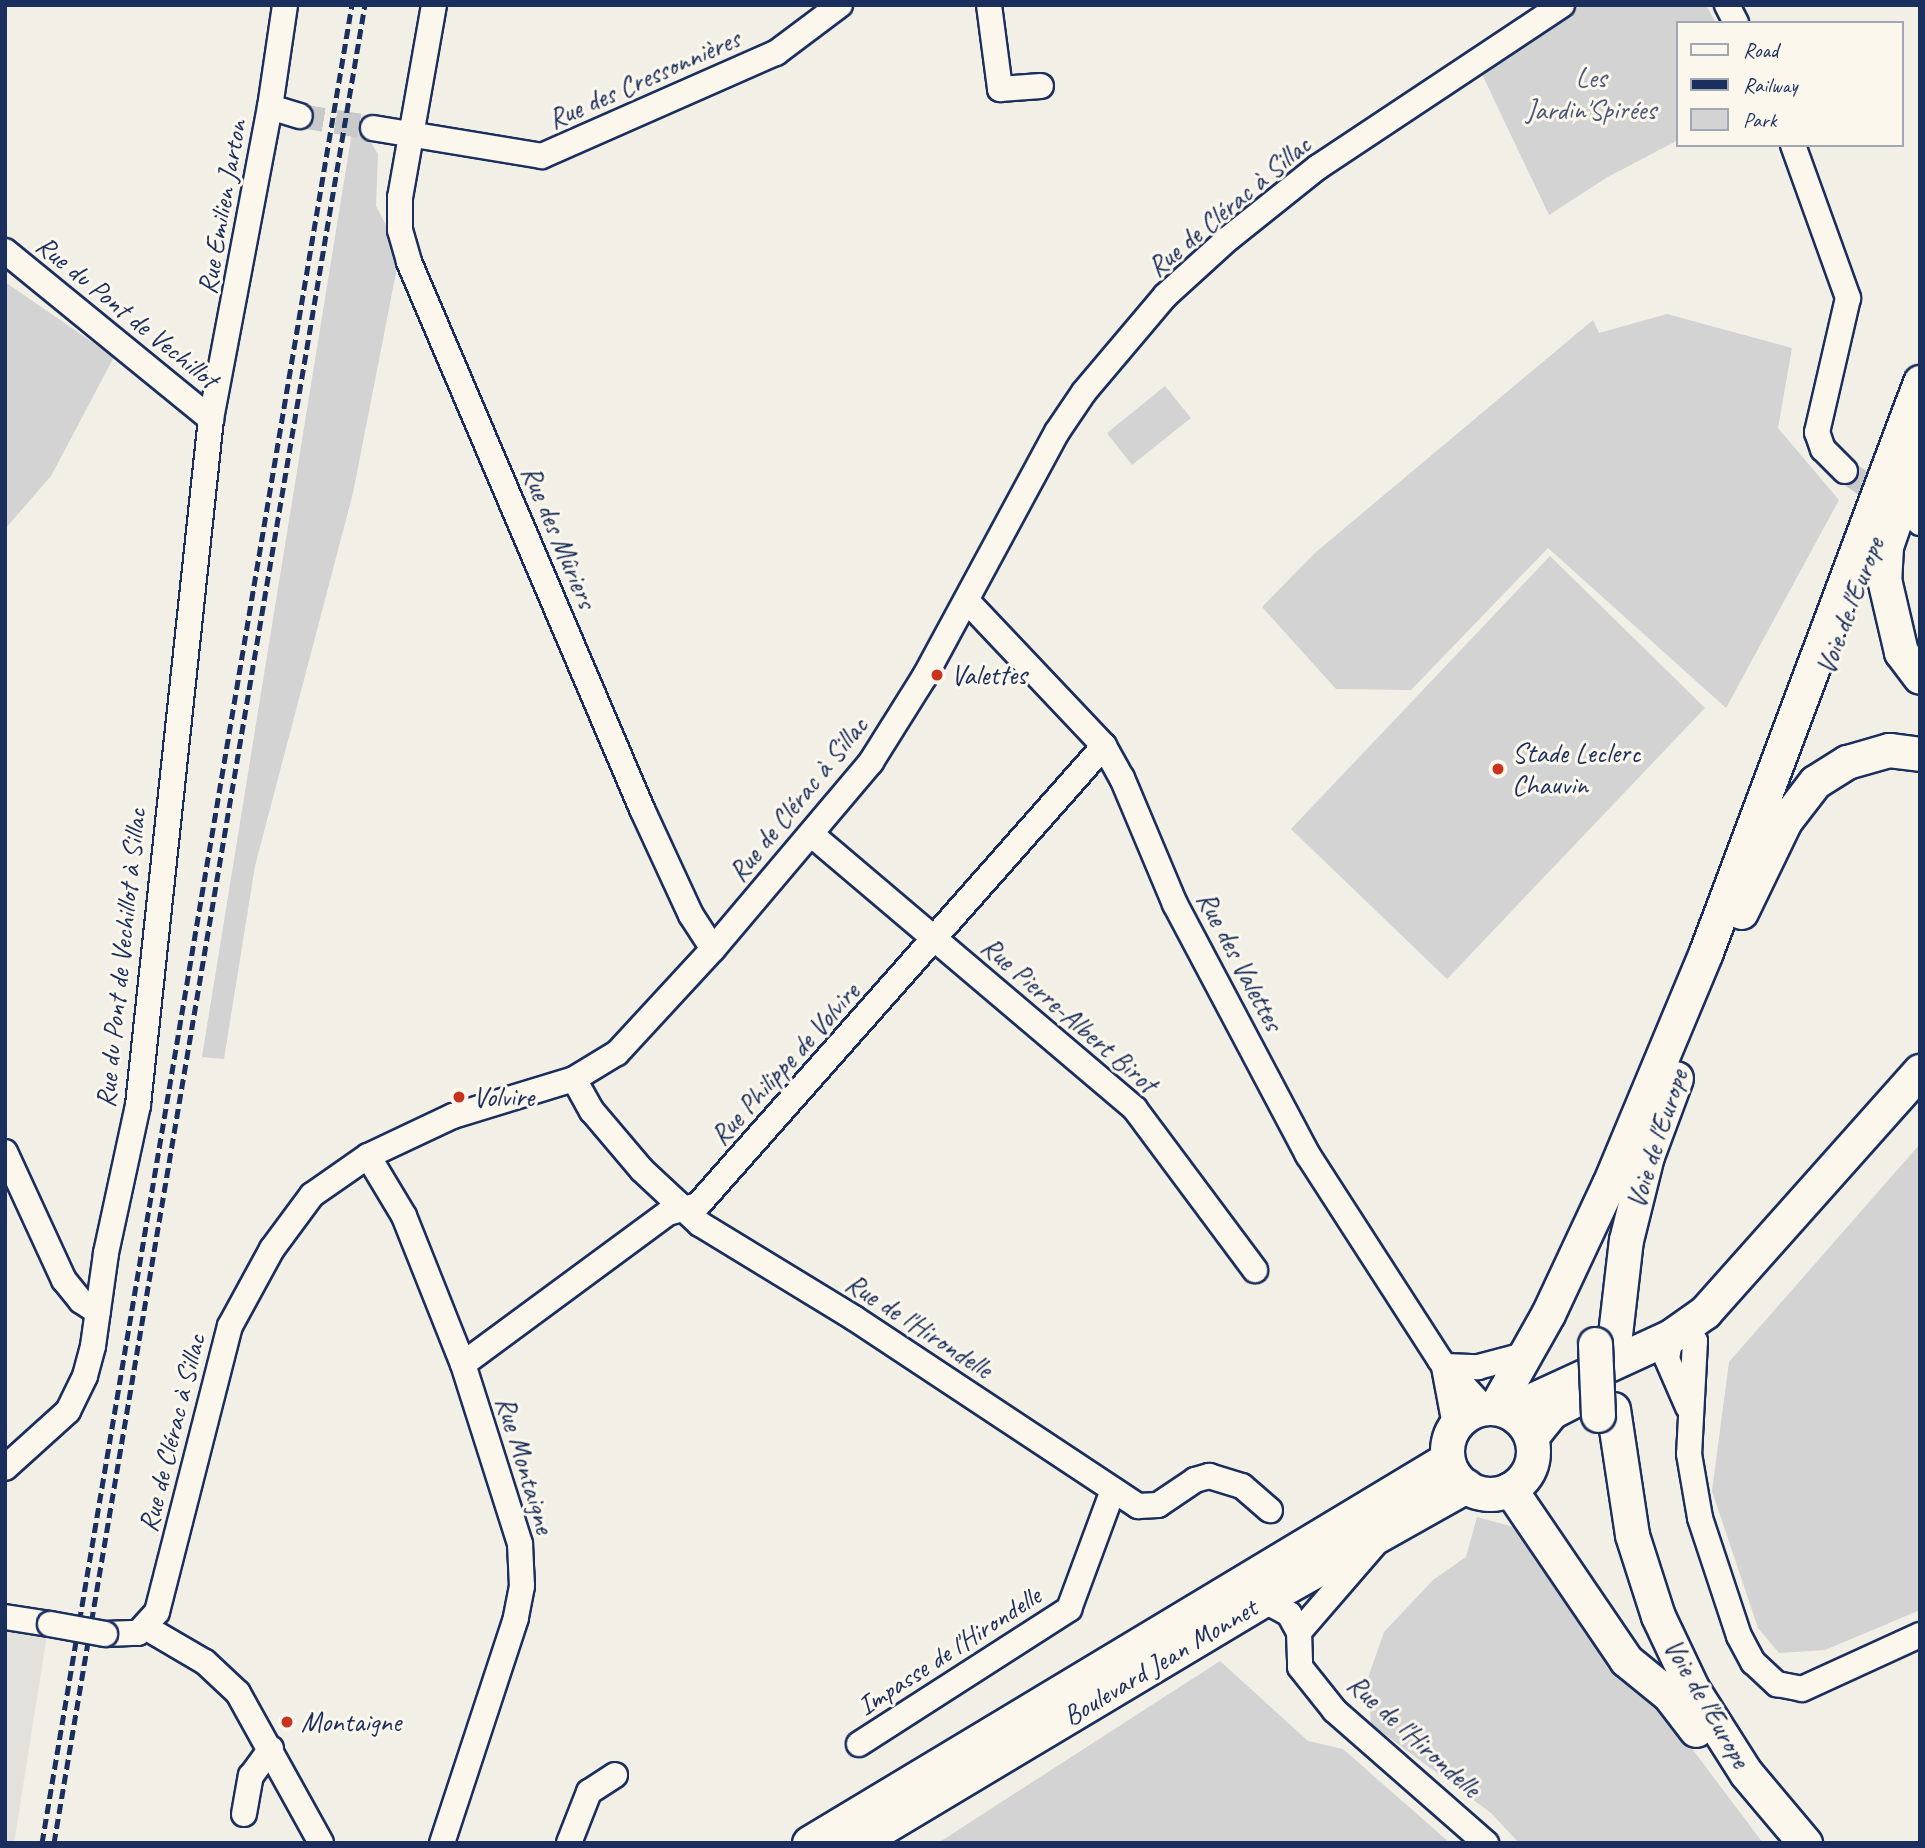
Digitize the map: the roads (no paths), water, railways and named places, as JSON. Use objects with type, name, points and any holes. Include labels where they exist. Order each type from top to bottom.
[{"type":"main road","points":[[1715,951],[1920,382]]},
{"type":"main road","name":"Voie de l'Europe","points":[[1783,1843],[1716,1757],[1672,1683],[1640,1612],[1608,1510],[1605,1412],[1606,1256],[1628,1167],[1920,427]]},
{"type":"main road","points":[[1920,447],[1886,546],[1884,579],[1901,652],[1920,677]]},
{"type":"main road","points":[[1496,1409],[1608,1184],[1715,951],[1785,821],[1815,782],[1847,762],[1889,750],[1920,754]]},
{"type":"main road","points":[[1920,1071],[1679,1341],[1455,1425],[1449,1435],[1457,1473],[1482,1493],[1510,1489],[1527,1472],[1531,1437],[1551,1412],[1730,1314],[1920,1100]]},
{"type":"main road","points":[[1496,1409],[1531,1437]]},
{"type":"main road","name":"Voie de l'Europe","points":[[1605,1412],[1632,1535],[1658,1616],[1692,1688],[1746,1773],[1805,1843]]},
{"type":"main road","points":[[809,1843],[1457,1473]]},
{"type":"main road","name":"Boulevard Jean Monnet","points":[[857,1843],[1262,1600],[1390,1527],[1457,1473]]},
{"type":"main road","points":[[1510,1489],[1626,1660],[1669,1695],[1716,1757]]},
{"type":"street","name":"Rue Emilien Jarton","points":[[211,419],[270,107],[285,5]]},
{"type":"street","name":"Rue des Mûriers","points":[[434,5],[409,136],[400,230],[409,262],[642,809],[691,915],[713,949]]},
{"type":"street","name":"Rue des Cressonnières","points":[[373,128],[542,156],[776,53],[840,5]]},
{"type":"street","points":[[989,5],[1000,89],[1041,86]]},
{"type":"street","name":"Rue de Clérac à Sillac","points":[[145,1627],[157,1612],[163,1592],[230,1326],[272,1249],[305,1204],[332,1178],[368,1156],[453,1116],[574,1079],[617,1053],[713,949],[871,762],[967,601],[992,547],[1057,432],[1084,392],[1165,296],[1228,238],[1318,167],[1562,5]]},
{"type":"street","points":[[1727,5],[1735,21]]},
{"type":"street","points":[[270,107],[300,116]]},
{"type":"street","points":[[1794,147],[1848,298],[1847,320],[1821,402],[1817,432],[1823,449],[1846,471]]},
{"type":"street","name":"Rue du Pont de Vechillot","points":[[5,251],[211,419]]},
{"type":"street","name":"Rue du Pont de Vechillot à Sillac","points":[[5,1468],[57,1423],[76,1398],[98,1312],[138,1105],[211,419]]},
{"type":"street","name":"Rue des Valettes","points":[[967,601],[1104,746],[1175,904],[1308,1154],[1444,1366],[1496,1409]]},
{"type":"street","name":"Rue Philippe de Volvire","points":[[463,1364],[668,1213],[698,1205],[1104,746]]},
{"type":"street","name":"Rue Pierre-Albert Birot","points":[[811,834],[1135,1109],[1255,1270]]},
{"type":"street","name":"Rue de l'Hirondelle","points":[[574,1079],[592,1111],[682,1210],[1138,1506],[1158,1505],[1195,1480],[1209,1476],[1242,1486],[1270,1510]]},
{"type":"street","points":[[5,1152],[64,1280],[81,1301],[98,1312]]},
{"type":"street","name":"Rue Montaigne","points":[[368,1156],[404,1216],[463,1364],[509,1499],[520,1544],[522,1586],[516,1618],[442,1843]]},
{"type":"street","points":[[1679,1341],[1689,1410]]},
{"type":"street","points":[[1679,1341],[1689,1410],[1689,1454],[1700,1518],[1739,1636],[1753,1662],[1777,1684],[1802,1689],[1920,1635]]},
{"type":"street","points":[[1444,1366],[1486,1366],[1524,1355]]},
{"type":"street","name":"Rue des Valettes","points":[[1444,1366],[1455,1425]]},
{"type":"street","name":"Impasse de l'Hirondelle","points":[[859,1744],[1069,1609],[1113,1490]]},
{"type":"street","points":[[1262,1600],[1289,1614],[1299,1632],[1390,1527]]},
{"type":"street","points":[[5,1617],[130,1636],[145,1627],[220,1673],[271,1748],[321,1843]]},
{"type":"street","name":"Rue de l'Hirondelle","points":[[1299,1632],[1300,1667],[1335,1712],[1486,1843]]},
{"type":"street","points":[[244,1814],[251,1776],[271,1748]]},
{"type":"street","points":[[569,1843],[589,1792],[615,1775]]},
{"type":"tunnel","points":[[300,116],[373,128]]},
{"type":"tunnel","points":[[1845,471],[1891,502]]},
{"type":"railway","points":[[42,1843],[352,5]]},
{"type":"railway","points":[[54,1843],[365,5]]},
{"type":"place","name":"Valettes","points":[[937,675]]},
{"type":"place","name":"Stade Leclerc Chauvin","points":[[1498,769]]},
{"type":"place","name":"Volvire","points":[[459,1097]]},
{"type":"place","name":"Montaigne","points":[[287,1722]]},
{"type":"park label","name":"Les Jardin'Spirées","points":[[1591,94]]}]
